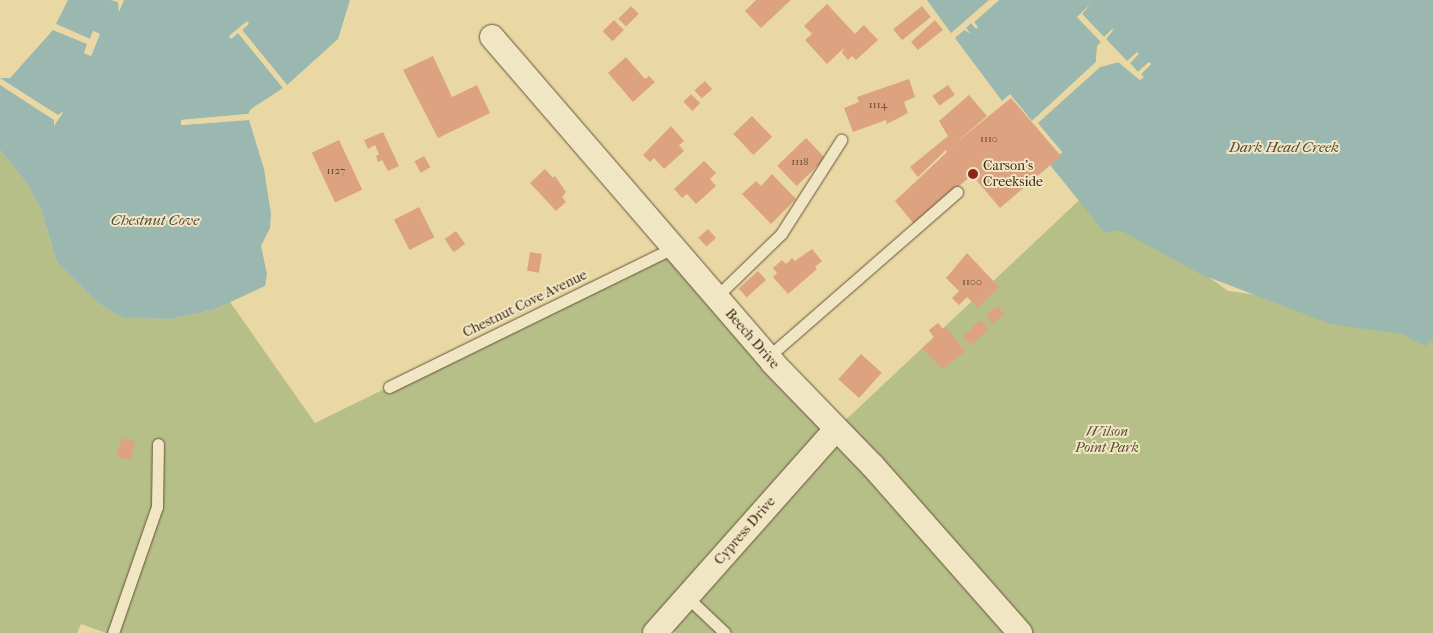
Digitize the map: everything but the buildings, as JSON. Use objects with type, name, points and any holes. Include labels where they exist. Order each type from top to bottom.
[{"type":"street","name":"Beech Drive","points":[[492,37],[768,357],[835,430],[872,465],[1020,633]]},
{"type":"street","name":"Cypress Drive","points":[[655,633],[835,430]]},
{"type":"lane","points":[[716,297],[781,234],[841,140]]},
{"type":"lane","points":[[768,357],[957,192]]},
{"type":"lane","name":"Chestnut Cove Avenue","points":[[389,387],[673,248]]},
{"type":"lane","points":[[113,633],[157,507],[158,444]]},
{"type":"lane","points":[[687,597],[725,633]]},
{"type":"green space","name":"Wilson Point Park","points":[[0,150],[28,185],[41,209],[57,263],[101,305],[123,318],[171,319],[213,310],[230,302],[315,423],[673,248],[835,430],[1090,190],[1228,291],[1433,318],[1433,633],[676,633],[665,623],[655,633],[106,633],[81,624],[77,633],[0,633]]},
{"type":"water","name":"Chestnut Cove","points":[[68,0],[110,0],[118,2],[119,12],[124,0],[350,0],[338,39],[287,85],[242,30],[247,22],[229,37],[238,33],[283,88],[251,109],[248,114],[181,120],[181,125],[249,120],[264,169],[271,214],[270,228],[261,246],[267,274],[265,286],[213,310],[171,319],[123,318],[101,305],[57,263],[41,209],[28,185],[0,150],[0,78],[10,78],[53,30],[88,44],[84,53],[91,56],[100,34],[93,31],[90,39],[56,24]]},
{"type":"water","points":[[927,0],[989,0],[951,33]]},
{"type":"water","name":"Dark Head Creek","points":[[999,0],[1433,0],[1433,339],[1425,346],[1402,334],[1331,324],[1200,274],[1124,232],[1117,230],[1105,233],[1050,165],[1062,152],[1037,123],[1100,67],[1118,62],[1140,80],[1141,74],[1151,64],[1149,62],[1138,72],[1130,63],[1137,52],[1127,62],[1106,39],[1115,28],[1104,37],[1082,14],[1090,5],[1077,17],[1101,42],[1097,47],[1096,62],[1032,121],[1010,94],[1002,101],[955,38],[964,30],[970,33],[966,28],[971,23],[976,28],[974,22]]},
{"type":"pier","points":[[995,0],[999,0],[974,22],[978,27],[976,29],[971,23],[966,28],[970,33],[964,30],[955,38]]},
{"type":"pier","points":[[1090,5],[1082,14],[1104,37],[1114,27],[1106,39],[1127,61],[1137,52],[1139,54],[1130,63],[1138,72],[1149,62],[1151,64],[1141,74],[1144,77],[1140,80],[1119,62],[1100,67],[1038,123],[1062,152],[1060,154],[1032,121],[1096,62],[1097,46],[1101,42],[1077,17]],"holes":[[[1104,41],[1123,61],[1098,65],[1040,118],[1098,63]]]},
{"type":"pier","points":[[247,21],[249,24],[242,30],[287,85],[283,88],[238,33],[231,39],[229,36]]},
{"type":"pier","points":[[56,24],[90,39],[93,31],[100,34],[91,56],[84,53],[87,44],[53,30],[89,42],[90,53],[97,35],[89,41]]},
{"type":"pier","points":[[0,78],[58,115],[64,111],[54,126],[54,120],[0,85]]},
{"type":"pier","points":[[248,114],[249,117],[183,123],[249,120],[181,125],[181,120]]},
{"type":"place","name":"Carson's Creekside","points":[[973,174]]}]
